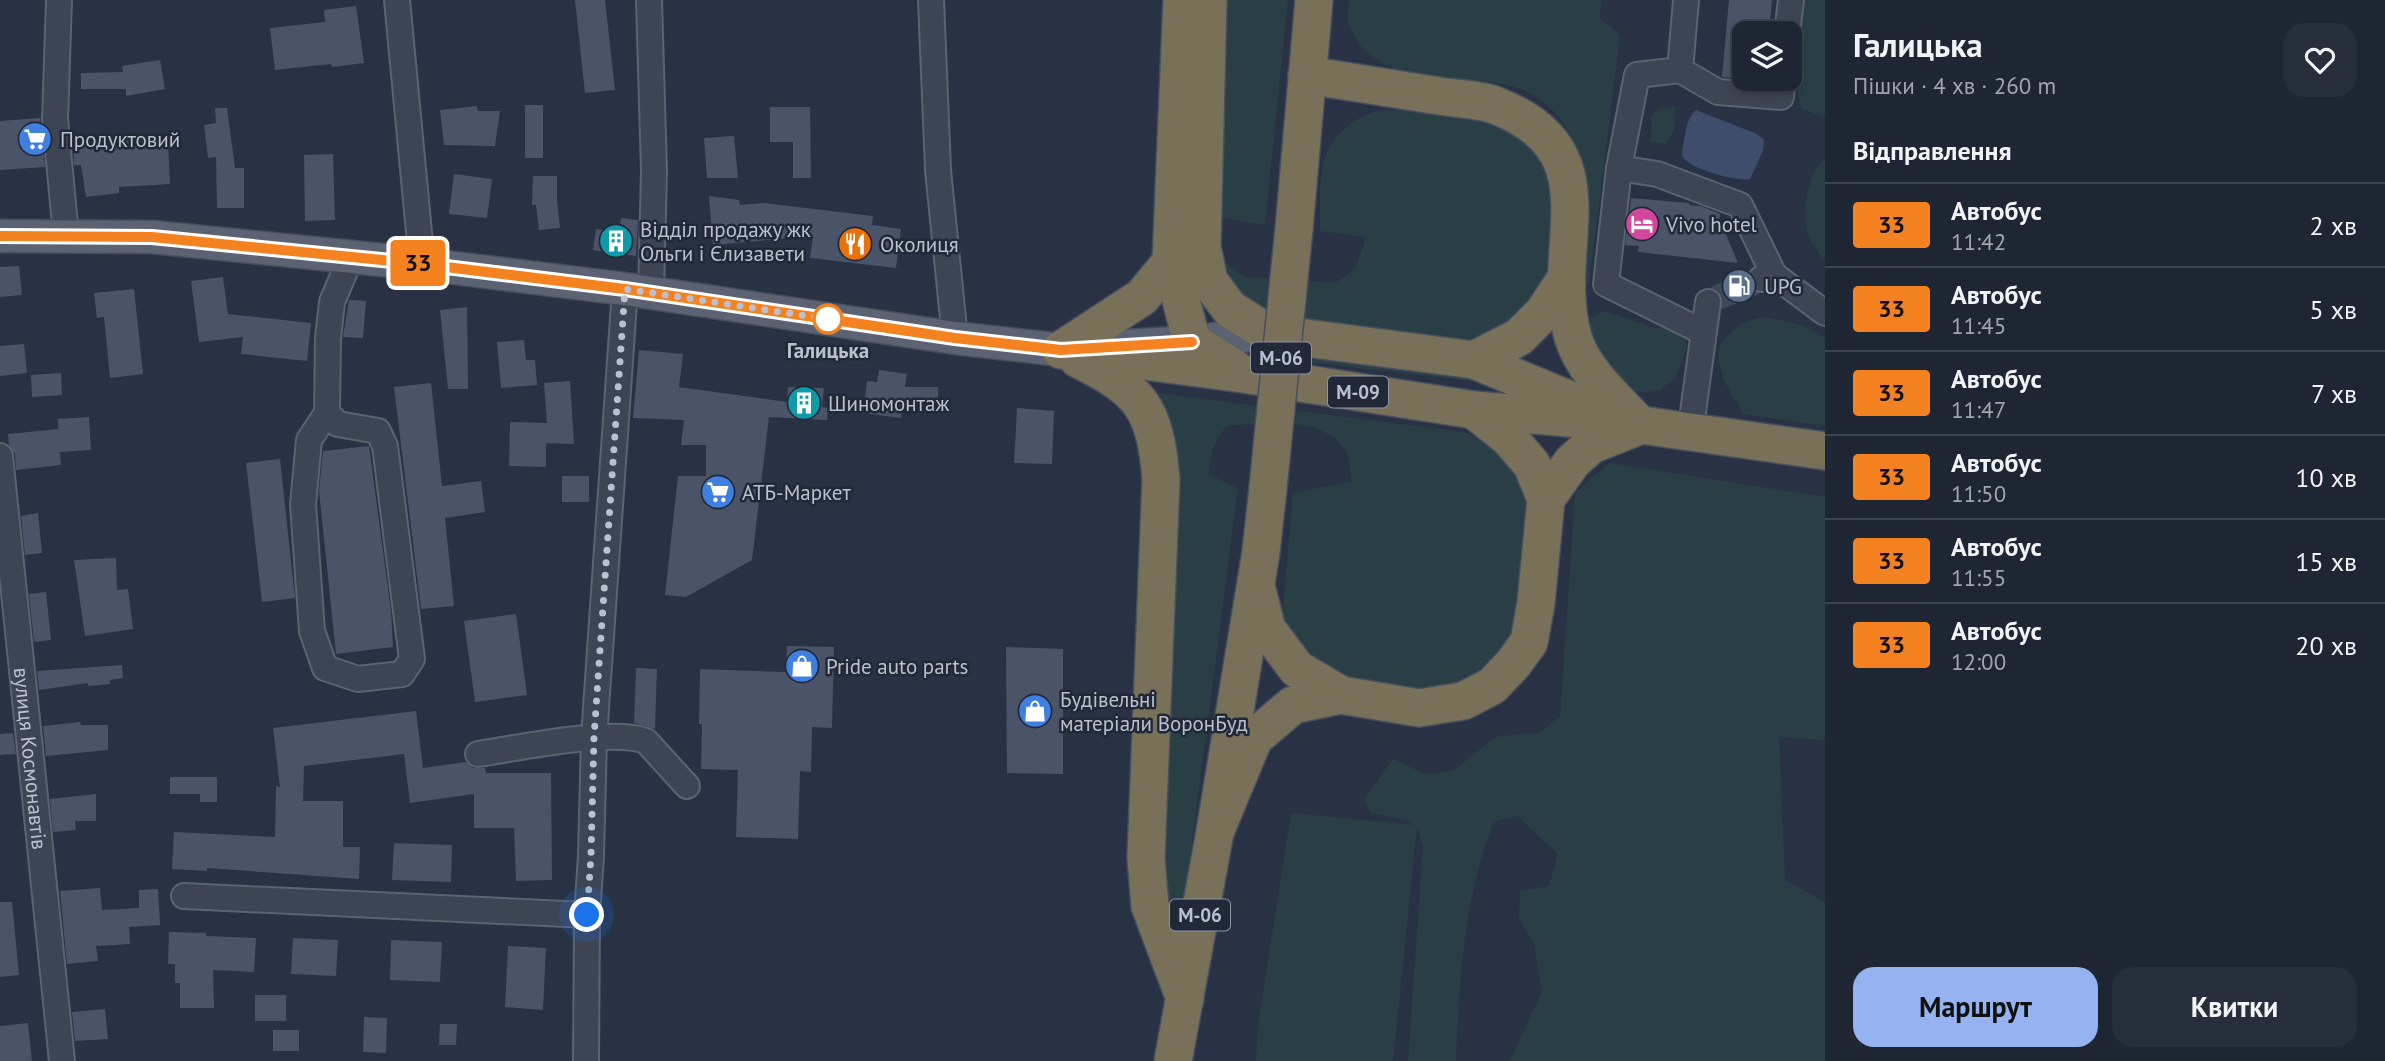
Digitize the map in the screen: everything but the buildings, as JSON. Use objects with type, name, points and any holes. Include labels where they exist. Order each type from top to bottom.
[{"type":"highway","points":[[1182,0],[1171,262],[1192,342]]},
{"type":"highway","points":[[1209,0],[1202,247],[1209,281],[1230,309],[1268,333]]},
{"type":"highway","name":"М-06","points":[[1172,1061],[1215,832],[1256,582],[1294,229],[1314,0]]},
{"type":"highway","points":[[1307,75],[1494,104],[1534,124],[1553,143],[1567,179],[1571,198],[1565,280],[1573,337],[1582,359],[1634,425],[1591,445],[1572,462],[1546,499]]},
{"type":"highway","points":[[1061,350],[1142,297],[1171,262]]},
{"type":"highway","points":[[1474,360],[1519,337],[1544,313],[1565,280]]},
{"type":"highway","name":"М-09","points":[[1268,333],[1474,360],[1634,425]]},
{"type":"highway","name":"М-09","points":[[1192,342],[1243,374],[1474,410],[1634,425],[1825,451]]},
{"type":"highway","points":[[1061,350],[1243,374]]},
{"type":"highway","points":[[1061,350],[1108,373],[1138,397],[1151,423],[1158,447],[1161,479],[1146,858],[1150,906],[1185,999]]},
{"type":"highway","points":[[1256,582],[1267,629],[1297,669],[1341,695],[1419,708],[1463,701],[1492,687],[1529,642],[1536,603],[1546,499],[1532,465],[1509,438],[1474,410]]},
{"type":"highway","points":[[1215,832],[1254,738],[1293,705],[1341,695]]},
{"type":"main road","name":"М-09","points":[[0,236],[152,237],[422,264],[638,291],[955,338],[1061,350],[1192,342],[1268,333]]},
{"type":"street","points":[[59,0],[55,119],[65,235]]},
{"type":"street","points":[[397,0],[422,264]]},
{"type":"street","points":[[586,1061],[587,915],[594,737],[638,291],[654,171],[649,0]]},
{"type":"street","points":[[931,0],[938,170],[955,338]]},
{"type":"street","points":[[1680,69],[1686,0]]},
{"type":"street","points":[[1788,21],[1791,0]]},
{"type":"street","points":[[1703,332],[1606,284],[1619,168],[1637,75],[1680,69],[1718,92],[1781,97],[1782,91]]},
{"type":"street","points":[[1619,168],[1657,174],[1740,205],[1768,277],[1825,313]]},
{"type":"street","points":[[327,413],[338,424],[378,431],[385,446],[412,659],[402,674],[358,679],[325,668],[312,631],[303,504],[309,440],[327,413],[328,338],[332,302],[351,257]]},
{"type":"street","points":[[1690,434],[1709,302]]},
{"type":"street","name":"вулиця Космонавтів","points":[[0,456],[62,1061]]},
{"type":"street","points":[[478,754],[594,737],[639,738],[646,741],[687,786]]},
{"type":"street","points":[[184,896],[587,915]]},
{"type":"green space","points":[[1220,0],[1288,0],[1265,225],[1214,217]]},
{"type":"green space","points":[[1349,0],[1602,0],[1599,18],[1620,35],[1589,283],[1577,281],[1583,196],[1581,163],[1573,139],[1561,120],[1545,103],[1515,87],[1427,76],[1384,64],[1367,52],[1355,36],[1348,19]]},
{"type":"green space","points":[[1802,0],[1825,0],[1825,117],[1802,109],[1797,93],[1802,91]]},
{"type":"green space","points":[[1675,106],[1674,131],[1666,144],[1650,141],[1650,118],[1658,109]]},
{"type":"green space","points":[[1389,109],[1422,109],[1465,114],[1497,125],[1530,144],[1547,169],[1555,208],[1550,279],[1530,313],[1464,345],[1280,323],[1235,298],[1212,242],[1230,267],[1247,277],[1336,283],[1356,268],[1366,237],[1320,231],[1321,181],[1326,155],[1337,136],[1363,116]]},
{"type":"green space","points":[[1825,159],[1823,259],[1809,237],[1805,215],[1810,183]]},
{"type":"green space","points":[[1603,311],[1655,328],[1671,326],[1684,329],[1686,349],[1676,377],[1660,390],[1641,393],[1627,389],[1596,351],[1586,321]]},
{"type":"green space","points":[[1765,317],[1802,325],[1825,338],[1825,426],[1744,414],[1730,391],[1719,364],[1721,345],[1738,327],[1750,320]]},
{"type":"green space","points":[[1232,344],[1484,377],[1478,382],[1240,354]]},
{"type":"green space","points":[[1148,392],[1464,432],[1486,441],[1506,459],[1522,481],[1527,510],[1516,625],[1499,653],[1467,680],[1437,687],[1408,688],[1339,681],[1281,632],[1293,493],[1352,481],[1347,452],[1334,438],[1321,430],[1306,426],[1275,423],[1228,425],[1223,431],[1214,448],[1209,475],[1238,488],[1179,943],[1164,908]]},
{"type":"green space","points":[[1609,463],[1825,497],[1825,740],[1779,737],[1785,880],[1825,902],[1825,1061],[1509,1061],[1542,992],[1534,943],[1519,919],[1520,891],[1549,886],[1558,854],[1517,816],[1494,821],[1476,879],[1461,969],[1456,1061],[1408,1061],[1423,846],[1417,827],[1393,1061],[1256,1061],[1258,1025],[1291,813],[1414,825],[1407,820],[1371,813],[1364,800],[1393,759],[1425,774],[1453,771],[1495,737],[1540,732],[1560,717],[1575,493]]},
{"type":"water","points":[[1696,110],[1757,134],[1764,140],[1763,151],[1750,179],[1714,174],[1694,166],[1683,157],[1687,125]]},
{"type":"tunnel","points":[[1708,302],[1761,279]]},
{"type":"bus line","name":"33","points":[[0,236],[152,237],[422,264],[625,289],[955,338],[1061,350],[1192,342]]},
{"type":"place","name":"Продуктовий","points":[[35,139]]},
{"type":"place","name":"Vivo hotel","points":[[1642,224]]},
{"type":"place","name":"Відділ продажу жк Ольги і Єлизавети","points":[[616,241]]},
{"type":"place","name":"Околиця","points":[[855,244]]},
{"type":"place","name":"UPG","points":[[1739,286]]},
{"type":"place","name":"Галицька","points":[[828,319]]},
{"type":"place","name":"Шиномонтаж","points":[[804,403]]},
{"type":"place","name":"ATБ-Маркет","points":[[718,492]]},
{"type":"place","name":"Pride auto parts","points":[[802,666]]},
{"type":"place","name":"Будівельні матеріали ВоронБуд","points":[[1035,711]]},
{"type":"route","points":[[587,915],[594,737],[625,289],[828,319]]}]
